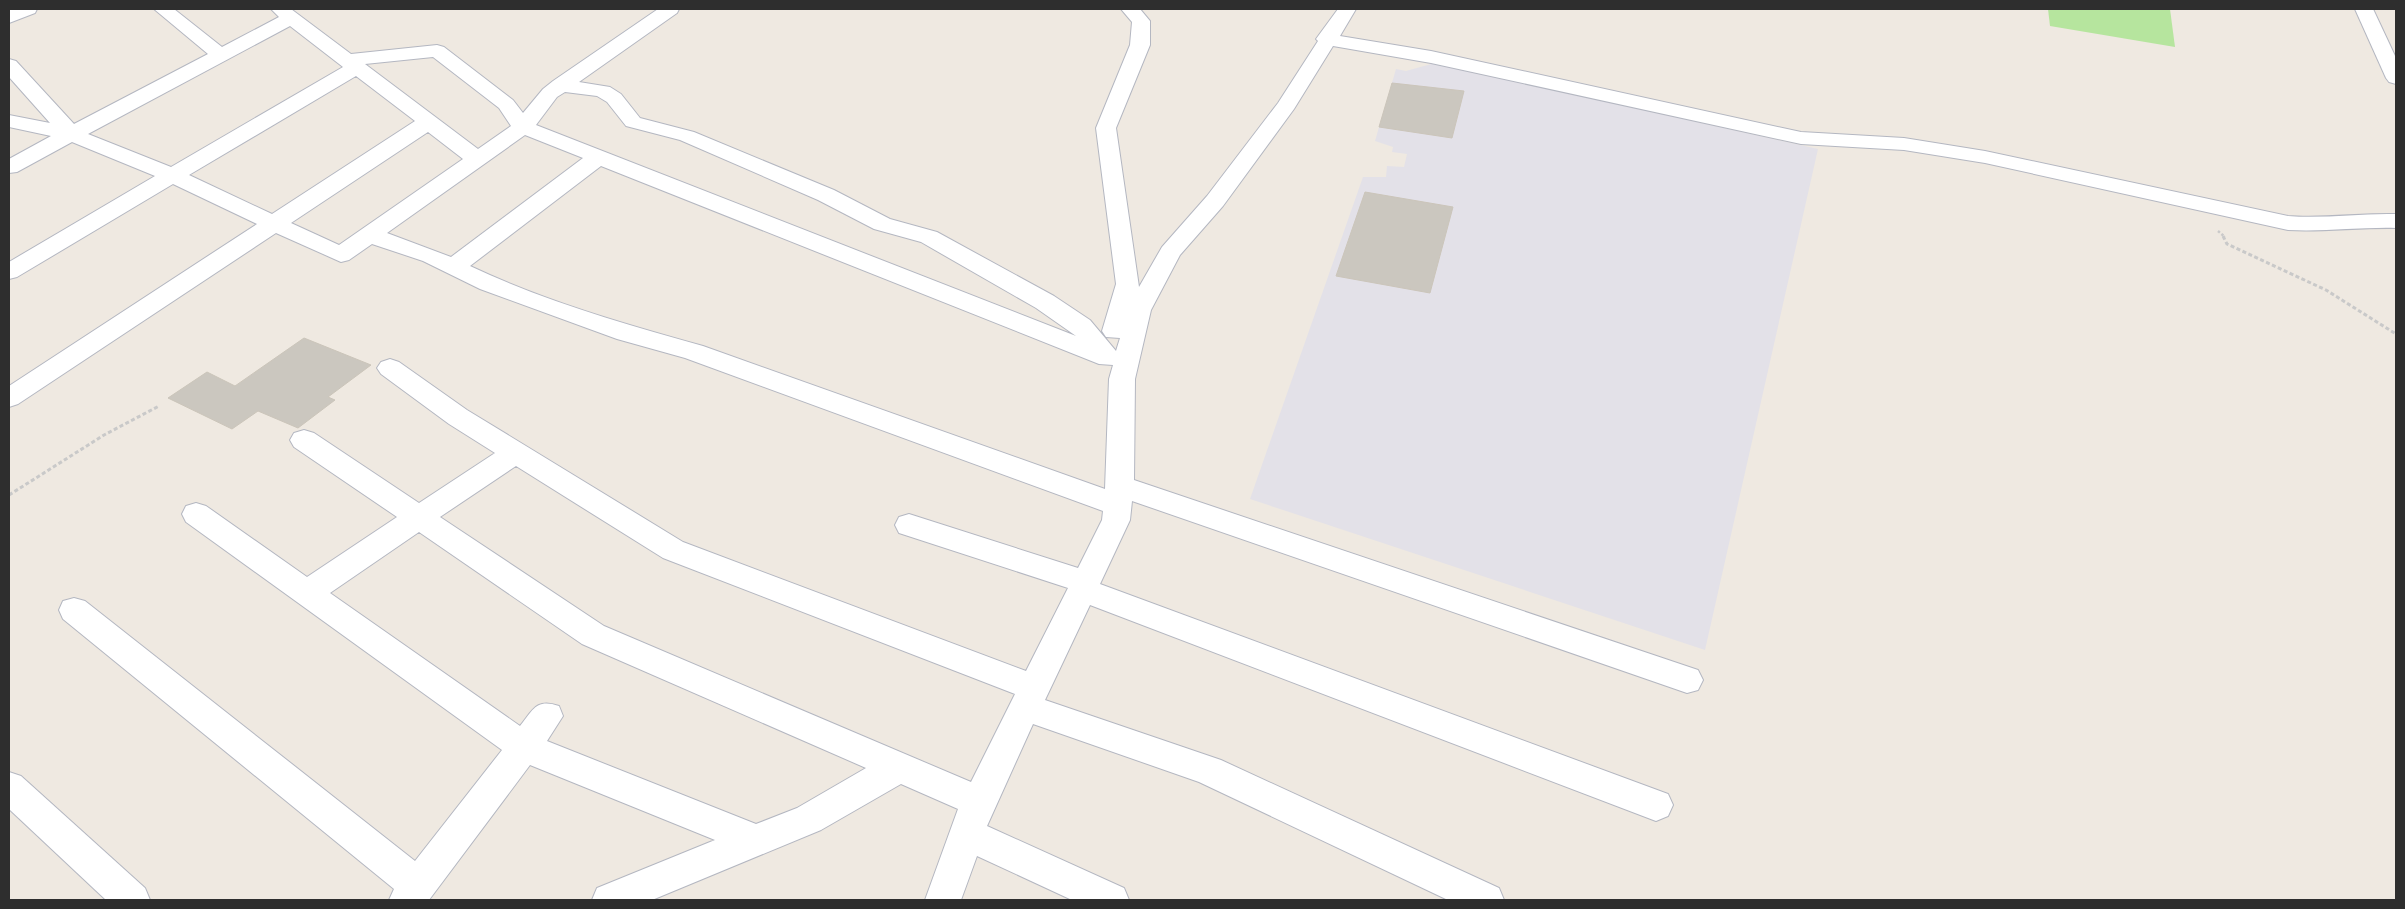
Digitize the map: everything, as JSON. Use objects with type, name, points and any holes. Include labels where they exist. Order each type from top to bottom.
[{"type":"street","points":[[9,17],[28,9]]},
{"type":"street","points":[[163,9],[221,55]]},
{"type":"street","points":[[9,121],[72,134],[173,176],[341,255],[523,127],[550,93],[670,9]]},
{"type":"street","points":[[1119,483],[1104,390],[1108,358],[1128,284],[1106,128],[1140,46],[1141,21],[1130,9]]},
{"type":"street","points":[[943,900],[980,802],[1116,520],[1122,379],[1139,310],[1170,252],[1215,201],[1287,105],[1326,39],[1347,9]]},
{"type":"street","points":[[2364,9],[2388,43],[2396,78]]},
{"type":"street","points":[[9,168],[221,55],[286,13],[477,160]]},
{"type":"street","points":[[1326,39],[1432,57],[1801,138],[1904,144],[1985,157],[2288,223],[2317,225],[2396,221]]},
{"type":"street","points":[[9,272],[173,176],[352,64],[436,51],[506,104],[523,127],[1108,358]]},
{"type":"street","points":[[9,65],[72,134]]},
{"type":"street","points":[[560,85],[603,91],[614,98],[633,122],[687,136],[826,195],[882,224],[929,237],[1045,302],[1081,326],[1108,358]]},
{"type":"street","points":[[9,398],[428,122]]},
{"type":"street","points":[[453,266],[599,157]]},
{"type":"street","points":[[369,235],[453,266],[490,284],[626,333],[694,352],[1119,483],[1687,680]]},
{"type":"street","points":[[390,368],[458,417],[674,550],[1209,771],[1486,900]]},
{"type":"street","points":[[304,440],[593,635],[980,802]]},
{"type":"street","points":[[307,593],[516,452]]},
{"type":"street","points":[[196,514],[524,747],[755,840]]},
{"type":"street","points":[[909,525],[1084,586],[1656,805]]},
{"type":"street","points":[[74,610],[412,893],[547,716]]},
{"type":"street","points":[[610,900],[809,818],[900,767]]},
{"type":"street","points":[[9,787],[132,900]]},
{"type":"street","points":[[967,834],[1111,900]]},
{"type":"path","points":[[2213,227],[2225,237],[2227,244],[2262,263],[2299,276],[2352,302],[2396,334]]},
{"type":"path","points":[[9,495],[104,435],[159,406]]},
{"type":"shaded area","points":[[1435,63],[1818,149],[1705,650],[1250,499],[1363,177],[1386,177],[1387,166],[1404,167],[1407,154],[1392,152],[1393,147],[1375,141],[1396,69],[1406,71]]},
{"type":"green space","points":[[2048,9],[2170,9],[2175,47],[2050,26]]},
{"type":"building","points":[[1392,83],[1464,91],[1452,138],[1379,127]]},
{"type":"building","points":[[1365,192],[1453,207],[1430,293],[1336,276]]},
{"type":"building","points":[[304,338],[371,365],[328,397],[335,400],[298,428],[258,411],[232,429],[168,398],[207,372],[235,386]]}]
